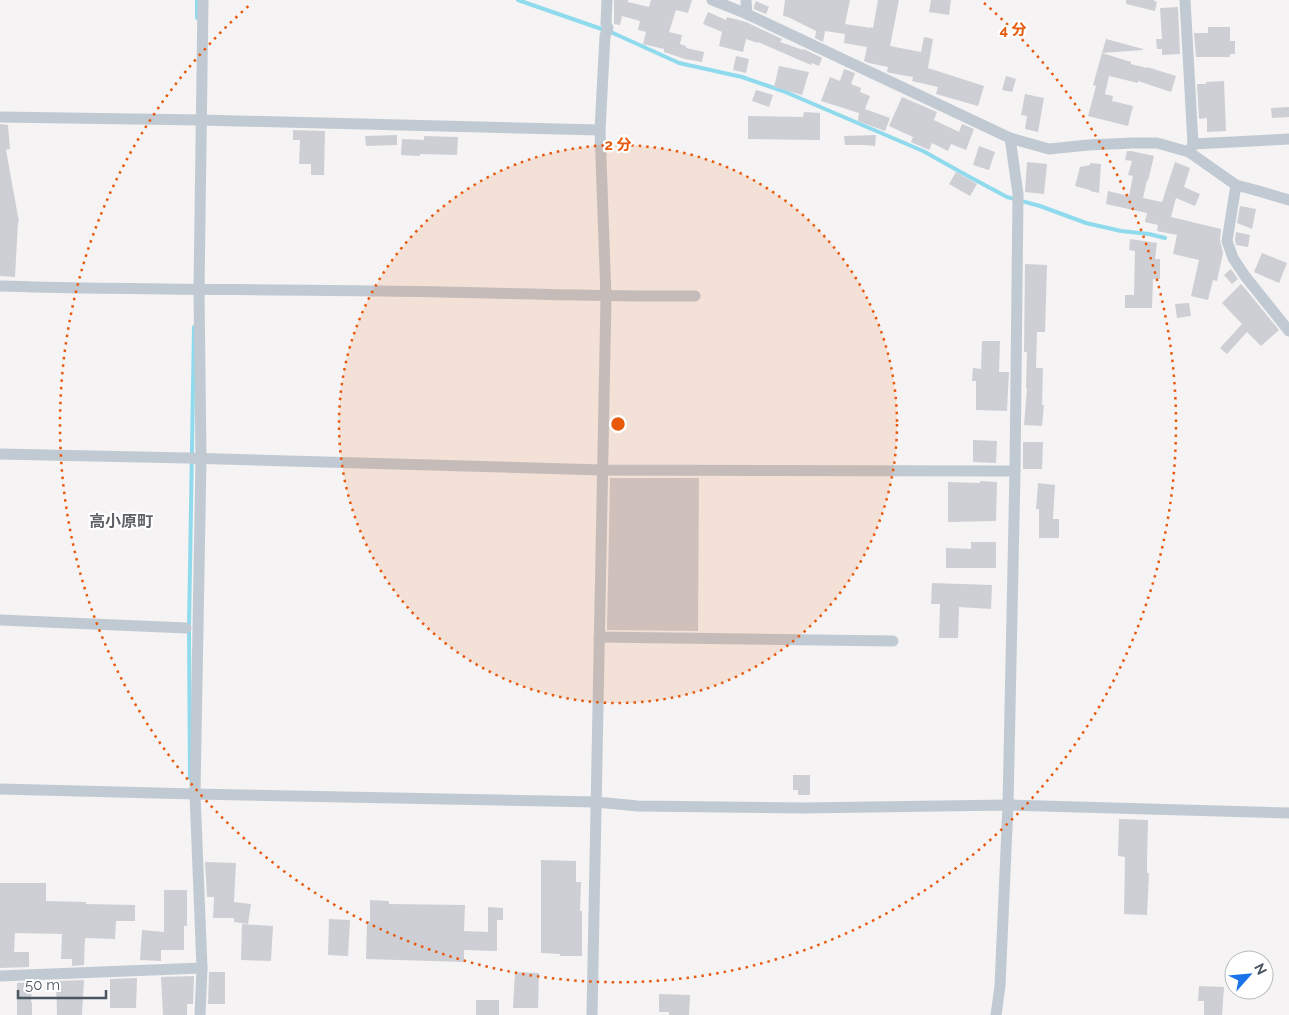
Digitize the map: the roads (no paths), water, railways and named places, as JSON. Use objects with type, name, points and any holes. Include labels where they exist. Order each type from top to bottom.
[{"type":"street","points":[[200,1015],[202,968],[195,794],[196,290],[198,120],[203,0]]},
{"type":"street","points":[[592,1015],[606,296],[600,130],[607,32],[607,0]]},
{"type":"street","points":[[712,0],[746,14],[1010,138],[1049,149],[1088,145],[1157,143],[1191,148],[1289,139]]},
{"type":"street","points":[[746,0],[746,14]]},
{"type":"street","points":[[1185,0],[1191,148],[1236,185],[1289,200]]},
{"type":"street","points":[[0,116],[600,130]]},
{"type":"street","points":[[996,1015],[1000,986],[1008,805],[1015,471],[1018,200],[1010,138]]},
{"type":"street","points":[[1236,185],[1228,241],[1233,258],[1289,331]]},
{"type":"street","points":[[0,286],[695,296]]},
{"type":"street","points":[[0,454],[602,470],[1015,471]]},
{"type":"street","points":[[0,620],[186,628]]},
{"type":"street","points":[[599,637],[893,641]]},
{"type":"street","points":[[0,789],[596,802],[638,806],[793,808],[1008,805],[1289,813]]},
{"type":"street","points":[[0,976],[202,968]]},
{"type":"waterway","points":[[197,0],[197,18]]},
{"type":"waterway","points":[[518,0],[613,33],[679,63],[742,77],[783,91],[923,151],[1007,197],[1040,206],[1086,223],[1165,238]]},
{"type":"waterway","points":[[190,778],[189,628],[194,327]]},
{"type":"district","name":"高小原町","points":[[121,521]]}]
